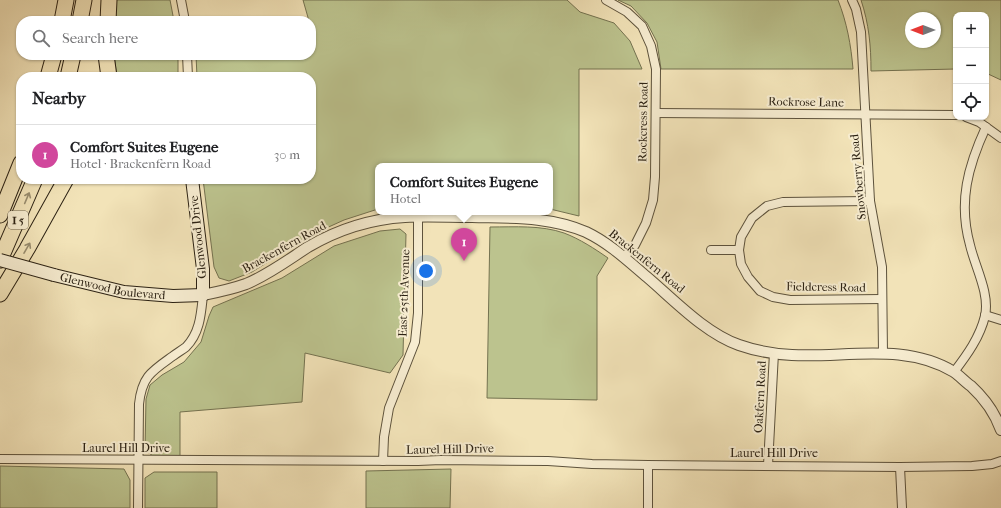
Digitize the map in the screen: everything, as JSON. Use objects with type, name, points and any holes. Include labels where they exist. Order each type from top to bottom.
[{"type":"highway","points":[[63,16],[66,0]]},
{"type":"highway","points":[[81,16],[84,0]]},
{"type":"highway","points":[[108,16],[109,0]]},
{"type":"highway","points":[[49,72],[53,60]]},
{"type":"highway","points":[[69,72],[72,60]]},
{"type":"highway","points":[[107,60],[108,72]]},
{"type":"highway","name":"I 5","points":[[0,215],[16,175]]},
{"type":"highway","name":"I 5","points":[[0,260],[33,184]]},
{"type":"highway","points":[[0,294],[63,184]]},
{"type":"main road","name":"Glenwood Drive","points":[[193,184],[202,269],[203,295]]},
{"type":"main road","name":"Glenwood Boulevard","points":[[0,260],[124,292],[173,296],[203,295]]},
{"type":"street","points":[[181,0],[184,16]]},
{"type":"street","name":"Rockcress Road","points":[[606,0],[627,12],[642,26],[651,46],[656,69],[653,200],[646,223],[635,244],[624,257]]},
{"type":"street","name":"Snowberry Road","points":[[852,0],[856,9],[861,32],[870,201],[882,267],[883,354]]},
{"type":"street","points":[[187,60],[188,72]]},
{"type":"street","name":"Rockrose Lane","points":[[656,113],[953,115]]},
{"type":"street","points":[[972,120],[986,127],[1001,138]]},
{"type":"street","points":[[954,372],[975,341],[985,315],[982,281],[966,229],[965,199],[967,177],[975,150],[986,127]]},
{"type":"street","points":[[711,250],[739,250],[741,238],[752,218],[767,206],[783,202],[870,201]]},
{"type":"street","name":"Brackenfern Road","points":[[203,295],[225,291],[247,283],[274,269],[310,246],[339,231],[383,220],[403,217],[545,219],[586,232],[608,244],[703,324],[722,337],[738,344],[756,350],[793,355],[908,355],[923,359],[954,372],[980,395],[990,409],[1001,430]]},
{"type":"street","name":"East 25th Avenue","points":[[383,461],[384,437],[389,408],[415,342],[418,313],[418,217]]},
{"type":"street","name":"Fieldcress Road","points":[[739,250],[741,264],[748,277],[760,292],[773,297],[790,300],[882,299]]},
{"type":"street","points":[[138,508],[140,391],[146,378],[156,368],[186,347],[196,333],[201,317],[203,295]]},
{"type":"street","points":[[985,315],[1001,320]]},
{"type":"street","name":"Oakfern Road","points":[[768,465],[774,353]]},
{"type":"street","name":"Laurel Hill Drive","points":[[0,459],[383,461],[548,460],[592,464],[648,466],[972,466],[992,464],[1001,461]]},
{"type":"street","points":[[648,466],[648,508]]},
{"type":"street","points":[[900,466],[902,508]]},
{"type":"green space","points":[[116,0],[170,0],[173,16],[115,16]]},
{"type":"green space","points":[[303,0],[567,0],[580,12],[614,23],[630,41],[642,69],[579,69],[579,216],[553,210],[553,163],[375,163],[375,210],[344,220],[311,235],[252,272],[229,281],[219,278],[214,267],[204,184],[316,184],[316,72],[197,72],[196,60],[316,60],[316,16],[308,16]]},
{"type":"green space","points":[[618,0],[838,0],[848,34],[853,69],[661,69],[657,42],[647,23],[631,6]]},
{"type":"green space","points":[[861,0],[1001,0],[1001,80],[989,74],[989,12],[953,12],[953,69],[871,71],[871,53],[866,18]]},
{"type":"green space","points":[[115,60],[178,60],[178,72],[116,72]]},
{"type":"green space","points":[[490,227],[528,227],[555,230],[576,238],[608,258],[597,276],[597,400],[487,398]]},
{"type":"green space","points":[[400,229],[406,234],[403,355],[390,373],[305,353],[302,402],[180,412],[180,456],[153,456],[145,450],[146,399],[150,385],[162,375],[184,362],[201,342],[213,307],[282,278],[334,246],[380,231]]},
{"type":"green space","points":[[0,466],[124,469],[130,480],[130,508],[0,508]]},
{"type":"green space","points":[[451,469],[450,508],[366,508],[366,471]]},
{"type":"green space","points":[[154,472],[217,472],[217,508],[145,508],[145,478]]},
{"type":"place","name":"Comfort Suites Eugene","points":[[464,261]]}]
